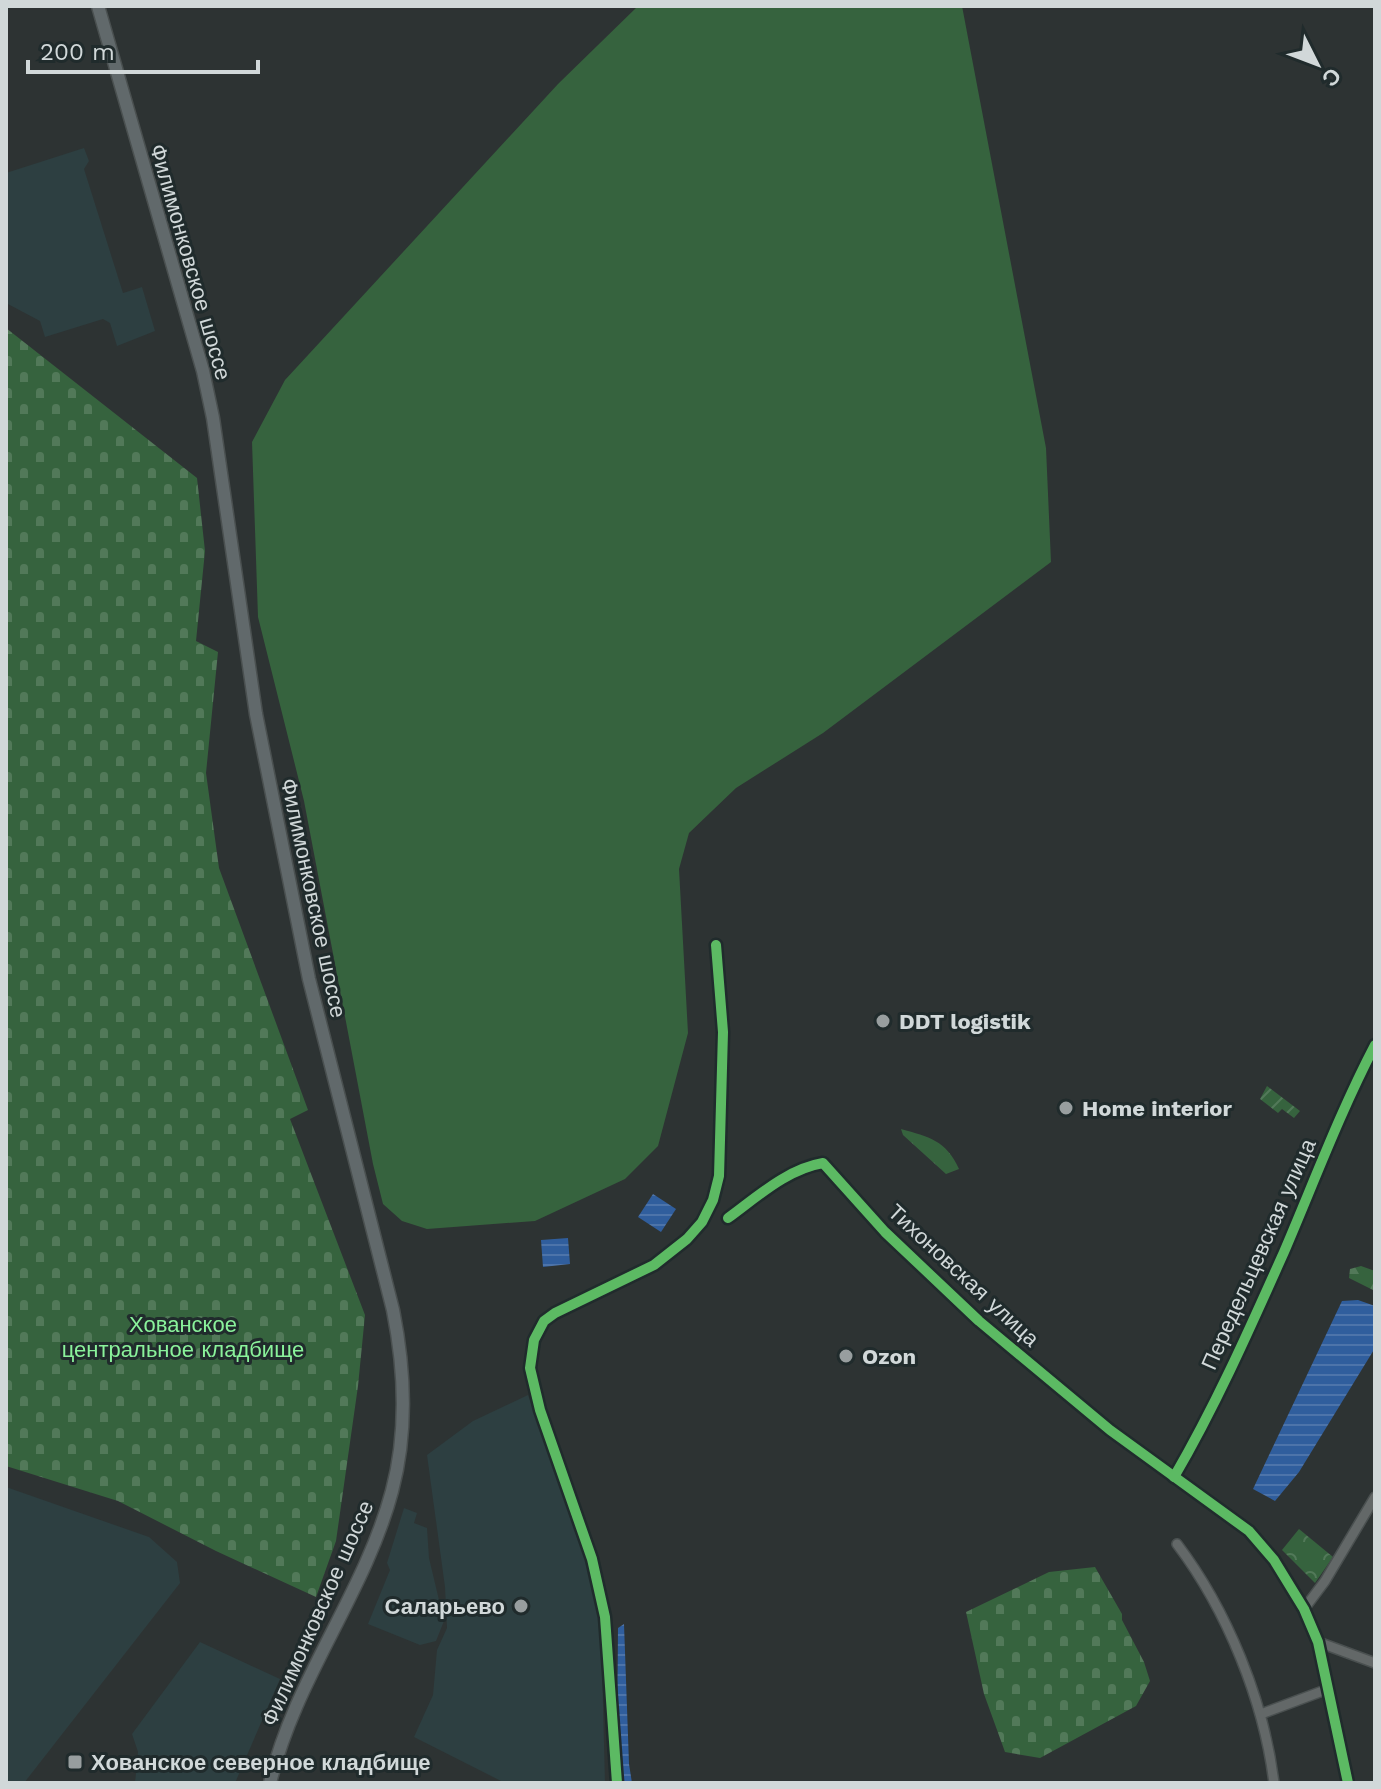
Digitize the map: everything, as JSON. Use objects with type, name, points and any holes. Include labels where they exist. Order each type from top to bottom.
[{"type":"main road","name":"Филимонковское шоссе","points":[[98,6],[177,274],[211,406],[256,714],[305,963],[393,1310],[401,1361],[404,1419],[392,1491],[364,1564],[291,1716],[270,1783]]},
{"type":"street","points":[[617,1783],[605,1617],[592,1559],[540,1410],[530,1368],[534,1340],[544,1321],[654,1265],[687,1239],[702,1222],[713,1200],[719,1176],[723,1032],[716,945]]},
{"type":"street","name":"Передельцевская улица","points":[[1174,1477],[1203,1426],[1284,1252],[1351,1089],[1375,1045]]},
{"type":"street","name":"Тихоновская улица","points":[[728,1218],[805,1166],[823,1163],[885,1232],[979,1321],[1110,1430],[1174,1477]]},
{"type":"street","points":[[1174,1477],[1249,1531],[1274,1560],[1304,1609],[1318,1642],[1348,1783]]},
{"type":"street","points":[[1304,1609],[1325,1581],[1375,1497]]},
{"type":"street","points":[[1177,1544],[1193,1565],[1227,1630],[1261,1714],[1274,1783]]},
{"type":"street","points":[[1318,1642],[1375,1663]]},
{"type":"street","points":[[1261,1714],[1328,1689]]},
{"type":"shaded area","points":[[84,148],[89,161],[84,169],[123,293],[142,287],[155,331],[117,346],[110,323],[103,319],[45,337],[40,321],[6,303],[6,173]]},
{"type":"shaded area","name":"Саларьево","points":[[528,1395],[587,1560],[601,1625],[605,1783],[505,1783],[414,1737],[433,1695],[437,1650],[447,1628],[445,1587],[427,1455],[473,1421]]},
{"type":"shaded area","points":[[6,1487],[149,1537],[177,1562],[180,1583],[24,1783],[6,1783]]},
{"type":"shaded area","points":[[404,1508],[417,1513],[414,1523],[427,1528],[429,1558],[444,1621],[436,1641],[420,1645],[368,1624],[390,1570],[387,1563]]},
{"type":"shaded area","points":[[200,1642],[280,1679],[235,1783],[135,1783],[138,1752],[132,1734]]},
{"type":"green space","points":[[638,6],[962,6],[1046,448],[1051,562],[823,733],[736,788],[689,833],[679,869],[688,1033],[658,1146],[625,1179],[535,1221],[427,1229],[402,1221],[383,1204],[373,1164],[304,801],[258,617],[252,442],[285,380],[558,84]]},
{"type":"green space","name":"Хованское центральное кладбище","points":[[6,328],[197,478],[205,551],[196,641],[218,652],[206,773],[219,868],[308,1110],[290,1119],[365,1315],[336,1541],[316,1597],[118,1501],[6,1466]]},
{"type":"green space","points":[[1267,1086],[1300,1111],[1294,1118],[1282,1109],[1278,1113],[1260,1099]]},
{"type":"green space","points":[[901,1129],[936,1141],[954,1159],[959,1169],[946,1174],[903,1135]]},
{"type":"green space","points":[[1361,1266],[1375,1271],[1375,1291],[1349,1278],[1350,1269]]},
{"type":"green space","points":[[1299,1529],[1333,1557],[1315,1583],[1282,1550]]},
{"type":"green space","points":[[1095,1567],[1122,1614],[1150,1681],[1136,1706],[1040,1758],[1005,1752],[984,1694],[966,1612],[1049,1572]]},
{"type":"water","points":[[653,1194],[676,1209],[661,1232],[638,1217]]},
{"type":"water","points":[[568,1238],[570,1264],[543,1267],[541,1240]]},
{"type":"water","points":[[1358,1300],[1375,1306],[1375,1348],[1299,1472],[1275,1501],[1253,1489],[1342,1301]]},
{"type":"water","points":[[624,1624],[632,1783],[621,1783],[617,1750],[618,1628]]},
{"type":"cycle path","points":[[617,1783],[605,1617],[592,1559],[540,1410],[530,1368],[534,1340],[544,1321],[654,1265],[687,1239],[702,1222],[713,1200],[719,1176],[723,1032],[716,945]]},
{"type":"cycle path","points":[[1174,1477],[1245,1338],[1375,1045]]},
{"type":"cycle path","points":[[728,1218],[797,1171],[823,1163],[885,1232],[979,1321],[1110,1430],[1249,1531],[1274,1560],[1304,1609],[1318,1642],[1348,1783]]},
{"type":"place","name":"DDT logistik","points":[[883,1021]]},
{"type":"place","name":"Home interior","points":[[1066,1108]]},
{"type":"place","name":"Ozon","points":[[846,1356]]},
{"type":"place","name":"Саларьево","points":[[521,1606]]},
{"type":"place","name":"Хованское северное кладбище","points":[[75,1762]]}]
